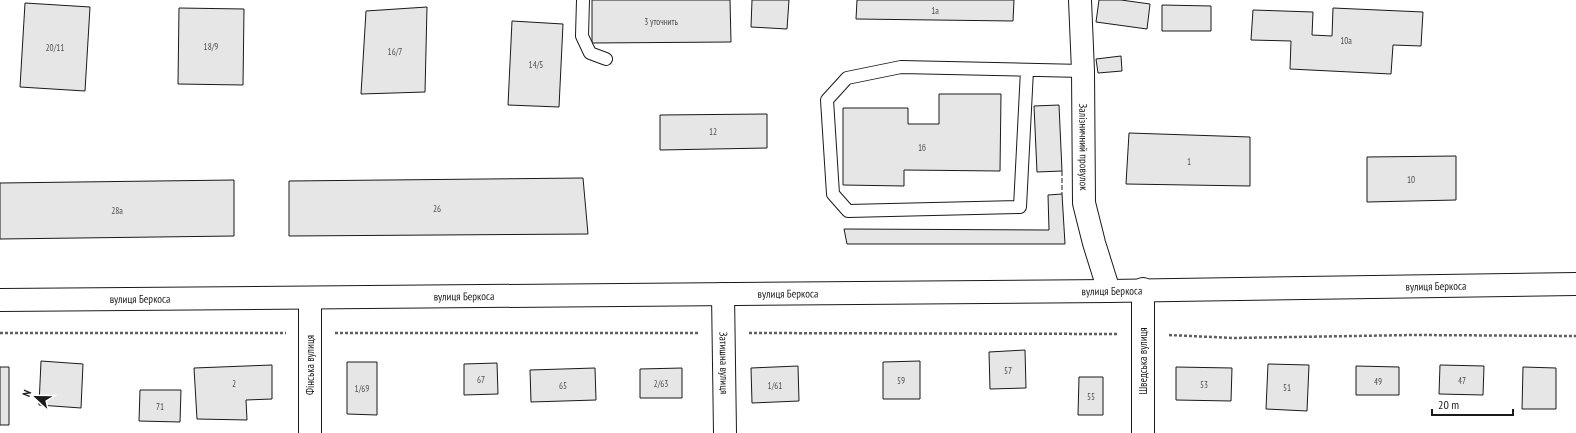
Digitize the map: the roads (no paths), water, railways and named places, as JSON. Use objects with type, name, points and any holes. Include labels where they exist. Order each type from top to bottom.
[{"type":"street","name":"Залізничний провулок","points":[[1080,0],[1083,71],[1084,203],[1094,243],[1109,290]]},
{"type":"street","name":"вулиця Беркоса","points":[[0,300],[723,294],[1576,284]]},
{"type":"street","name":"Шведська вулиця","points":[[1143,289],[1143,433]]},
{"type":"street","name":"Затишна вулиця","points":[[723,294],[725,433]]},
{"type":"street","name":"Фінська вулиця","points":[[310,298],[310,433]]},
{"type":"lane","points":[[583,0],[582,36],[590,53],[606,59]]},
{"type":"lane","points":[[1027,70],[1020,207],[848,211],[833,194],[827,100],[847,78],[901,67],[1083,71]]}]
